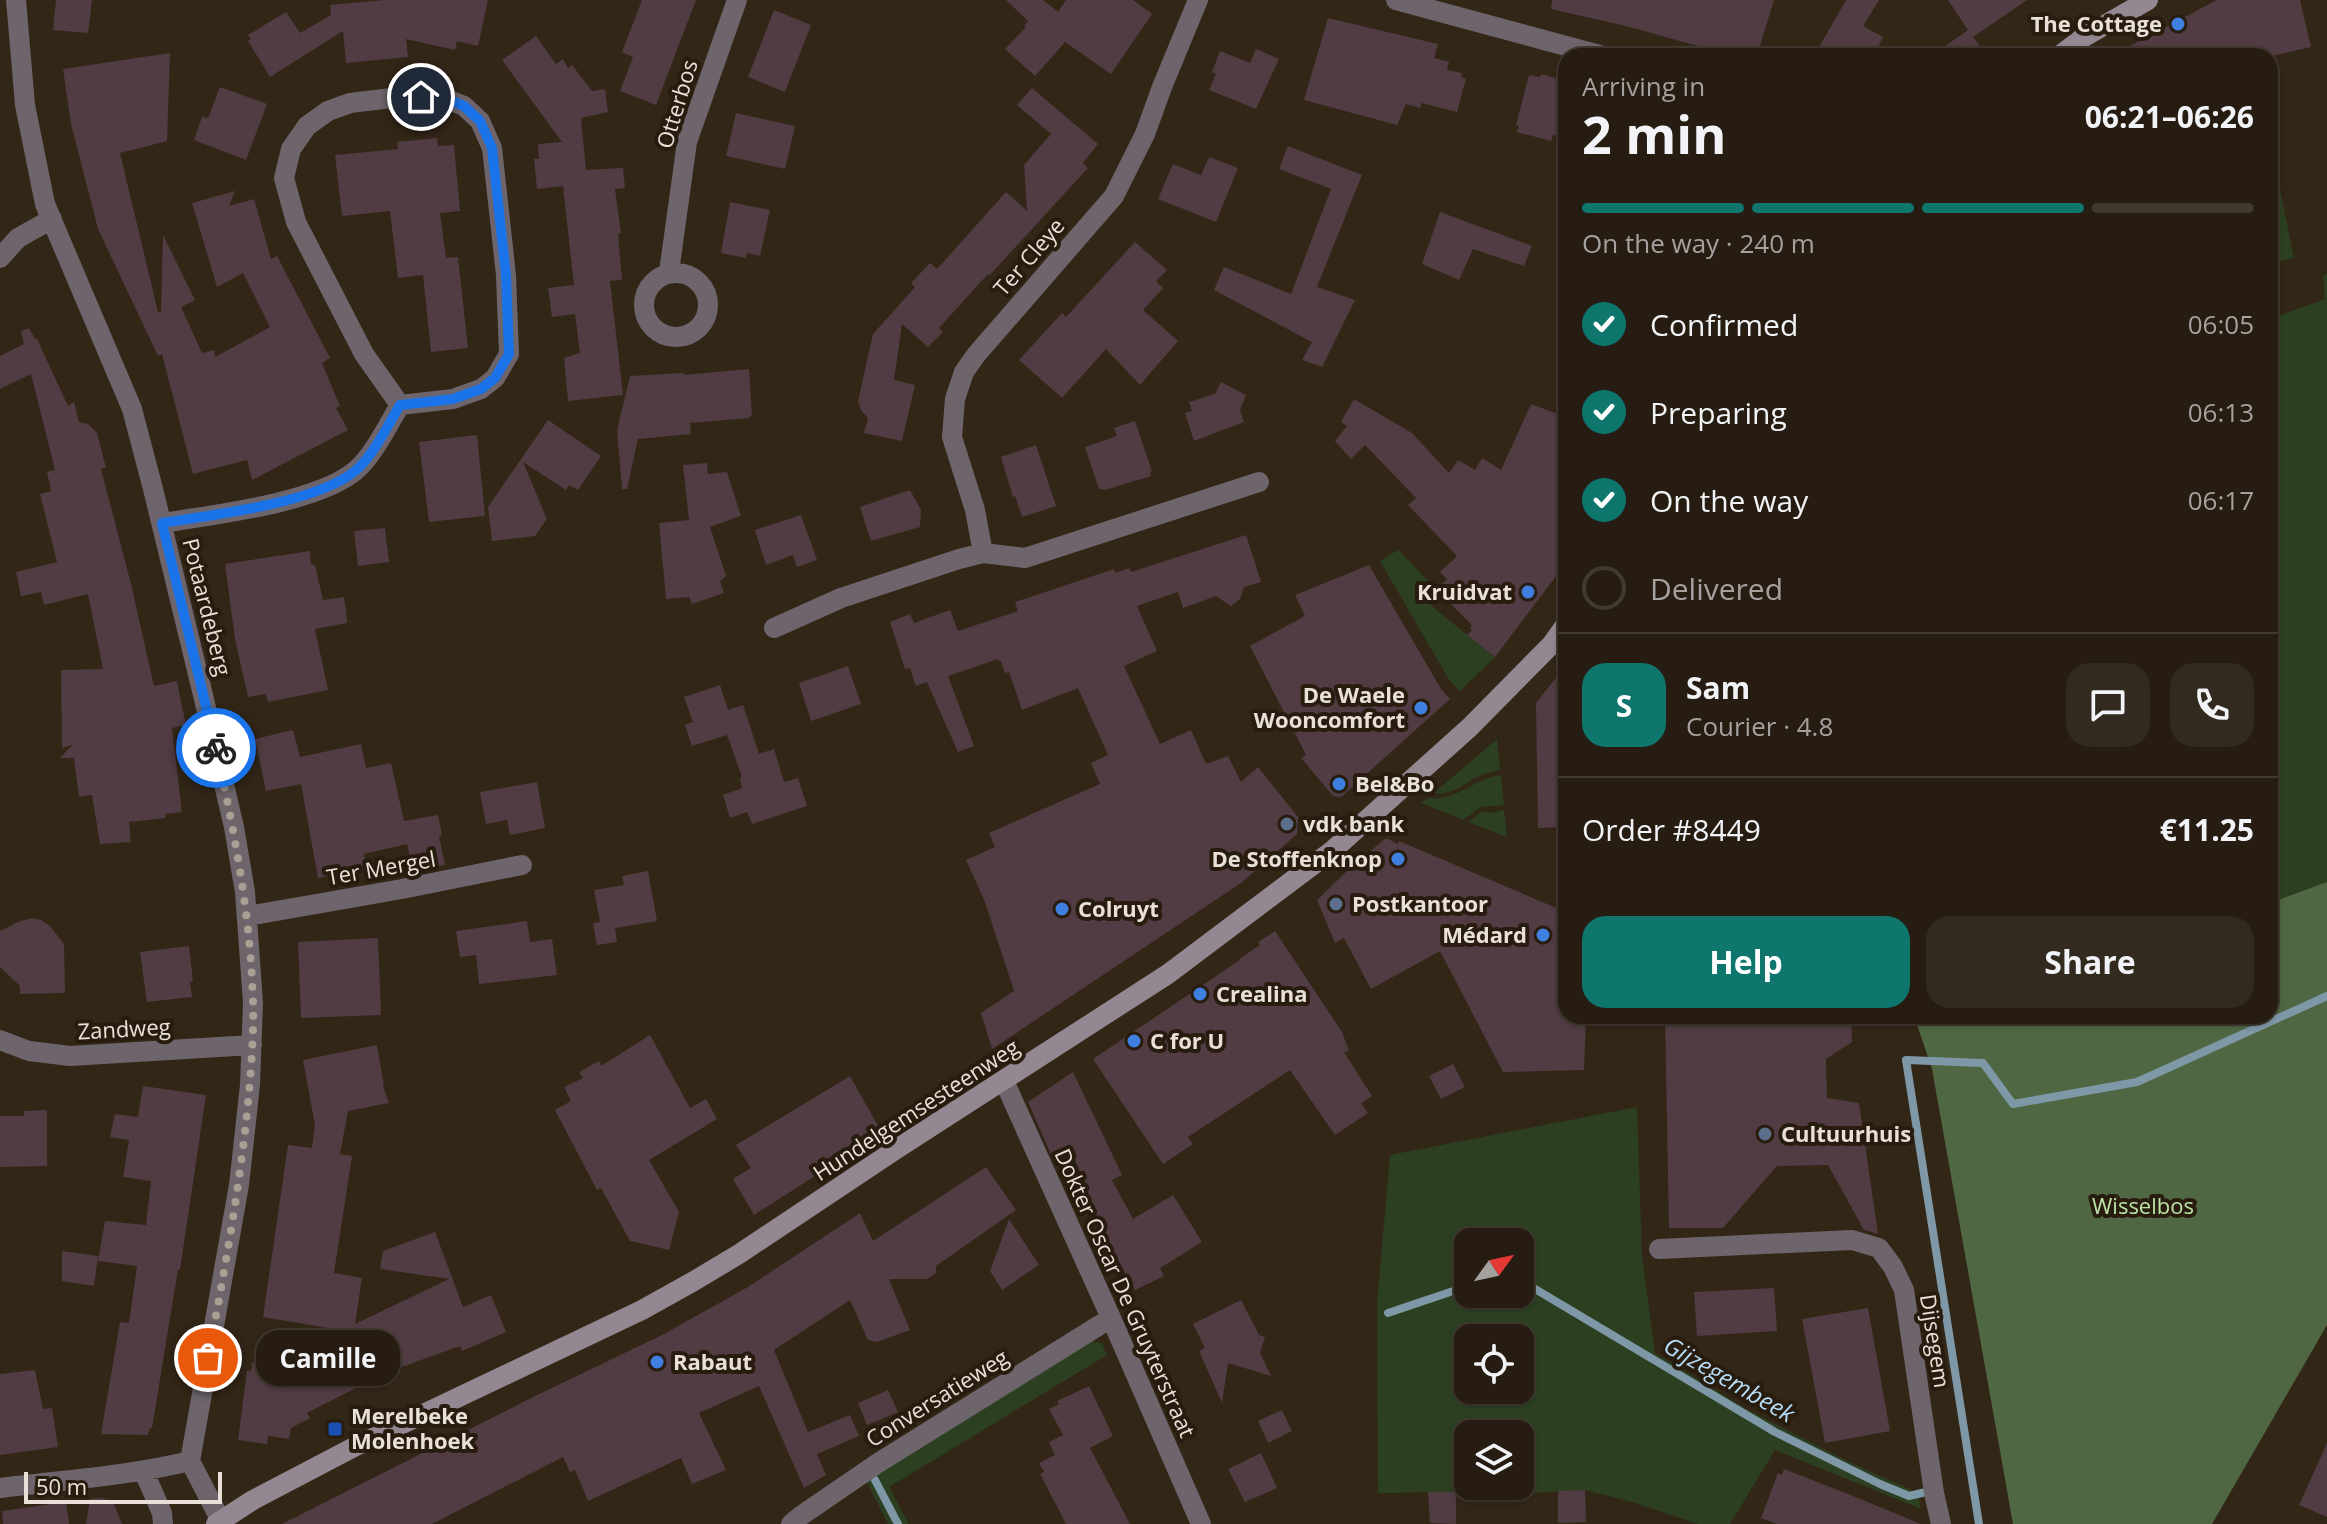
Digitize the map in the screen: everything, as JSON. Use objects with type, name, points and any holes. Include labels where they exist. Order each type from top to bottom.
[{"type":"main road","points":[[2070,48],[2148,0]]},
{"type":"main road","name":"Hundelgemsesteenweg","points":[[218,1522],[356,1446],[642,1310],[739,1254],[1168,974],[1333,850],[1470,727],[1558,635]]},
{"type":"street","name":"Potaardeberg","points":[[16,0],[25,105],[45,204],[132,409],[234,827],[248,916],[253,1003],[250,1085],[239,1185],[190,1461]]},
{"type":"street","name":"Otterbos","points":[[669,272],[687,142],[737,0]]},
{"type":"street","name":"Ter Cleye","points":[[983,553],[975,510],[952,437],[955,399],[964,372],[1114,196],[1145,134],[1198,0]]},
{"type":"street","points":[[1396,0],[1573,48]]},
{"type":"street","points":[[400,97],[442,97],[464,106],[480,121],[492,148],[506,275],[509,354],[495,378],[481,389],[453,399],[400,405],[364,354],[296,222],[284,178],[291,149],[307,126],[328,111],[350,103],[400,97]]},
{"type":"street","points":[[0,258],[18,238],[52,219]]},
{"type":"street","points":[[162,523],[291,499],[328,487],[356,470],[400,405]]},
{"type":"street","points":[[774,628],[841,598],[983,553],[1025,558],[1259,482]]},
{"type":"street","name":"Ter Mergel","points":[[248,916],[522,865]]},
{"type":"street","name":"Zandweg","points":[[0,1040],[29,1051],[70,1056],[252,1045]]},
{"type":"street","name":"Dokter Oscar De Gruyterstraat","points":[[1004,1081],[1201,1524]]},
{"type":"street","name":"Dijsegem","points":[[1659,1249],[1852,1240],[1879,1248],[1904,1290],[1941,1524]]},
{"type":"street","name":"Conversatieweg","points":[[791,1524],[878,1463],[1111,1318]]},
{"type":"street","points":[[0,1488],[144,1472],[190,1461],[218,1522]]},
{"type":"street","points":[[144,1472],[162,1513],[163,1524]]},
{"type":"green space","points":[[2278,179],[2294,258],[2278,262]]},
{"type":"green space","points":[[2327,273],[2327,882],[2278,900],[2278,316],[2325,299],[2323,276]]},
{"type":"green space","points":[[1398,550],[1436,589],[1427,599],[1435,609],[1495,657],[1460,691],[1450,681],[1380,561]]},
{"type":"green space","points":[[1497,739],[1500,770],[1481,775],[1453,791],[1434,793]]},
{"type":"green space","points":[[1501,775],[1504,805],[1481,807],[1463,820],[1421,803],[1428,798],[1448,797]]},
{"type":"green space","points":[[1504,810],[1507,837],[1468,822],[1482,811],[1493,813]]},
{"type":"green space","name":"Wisselbos","points":[[2327,882],[2327,1325],[2212,1524],[2013,1524],[1932,1069],[1917,1024],[2278,1024],[2278,900]]},
{"type":"green space","points":[[1637,1107],[1642,1256],[1655,1353],[1748,1410],[1918,1493],[1921,1509],[1775,1450],[1730,1524],[1698,1524],[1585,1490],[1534,1493],[1534,1420],[1454,1420],[1454,1492],[1378,1493],[1377,1303],[1390,1155]]},
{"type":"green space","points":[[1090,1341],[1102,1343],[1107,1355],[889,1487],[909,1524],[888,1524],[866,1480]]},
{"type":"building","points":[[56,0],[92,0],[88,33],[53,30]]},
{"type":"building","points":[[385,0],[488,0],[478,46],[457,41],[455,50],[406,39],[408,57],[346,63],[343,31],[270,77],[248,41],[251,39],[248,35],[286,12],[300,33],[331,15],[330,5]]},
{"type":"building","points":[[642,0],[696,0],[656,105],[620,91],[633,57],[622,52]]},
{"type":"building","points":[[1006,0],[1043,0],[1058,12],[1066,0],[1133,0],[1152,14],[1111,74],[1065,42],[1035,76],[1005,49],[1028,21]]},
{"type":"building","points":[[1552,0],[1774,0],[1759,48],[1705,48],[1551,9]]},
{"type":"building","points":[[1846,0],[1879,0],[1863,26],[1883,37],[1878,48],[1819,48]]},
{"type":"building","points":[[1948,0],[2027,0],[1973,37],[1982,48],[1942,48],[1968,30]]},
{"type":"building","points":[[2217,0],[2300,0],[2311,47],[2278,55],[2278,48],[2126,48]]},
{"type":"building","points":[[774,10],[811,25],[785,92],[748,77]]},
{"type":"building","points":[[1328,18],[1438,44],[1434,58],[1449,62],[1447,70],[1462,73],[1461,77],[1466,79],[1457,112],[1422,103],[1420,108],[1406,104],[1397,125],[1304,100]]},
{"type":"building","points":[[536,36],[556,64],[563,59],[568,68],[572,65],[592,91],[605,89],[608,112],[581,118],[586,170],[623,168],[625,188],[615,189],[621,233],[618,234],[622,280],[610,281],[623,395],[568,401],[564,358],[580,353],[575,314],[552,317],[548,288],[574,285],[563,186],[537,189],[534,159],[539,159],[538,144],[562,142],[502,60]]},
{"type":"building","points":[[1256,49],[1279,59],[1256,109],[1209,90],[1220,51],[1250,63]]},
{"type":"building","points":[[170,53],[167,141],[120,153],[158,312],[161,312],[163,235],[195,300],[181,307],[202,353],[214,350],[215,357],[270,327],[243,273],[217,287],[192,203],[235,191],[229,206],[254,199],[271,259],[277,256],[330,358],[322,363],[340,406],[336,408],[348,430],[252,480],[247,460],[193,474],[162,354],[158,356],[98,229],[71,124],[63,69]]},
{"type":"building","points":[[1541,74],[1558,79],[1558,136],[1553,135],[1551,141],[1517,132],[1519,126],[1516,125],[1529,75],[1540,77]]},
{"type":"building","points":[[220,87],[267,104],[246,160],[194,140],[202,117],[208,118]]},
{"type":"building","points":[[1032,88],[1098,144],[1083,163],[1088,168],[939,328],[943,332],[928,347],[902,324],[894,380],[915,385],[902,441],[864,433],[868,418],[858,401],[873,334],[915,287],[911,283],[930,263],[937,269],[1006,192],[1027,211],[1024,165],[1051,134],[1017,105]]},
{"type":"building","points":[[736,113],[795,126],[785,169],[726,156]]},
{"type":"building","points":[[437,138],[438,146],[454,145],[460,211],[440,213],[446,258],[458,257],[468,348],[431,352],[423,275],[398,278],[390,211],[342,216],[335,155],[398,149],[397,142]]},
{"type":"building","points":[[1288,146],[1362,175],[1317,287],[1355,300],[1322,367],[1302,360],[1312,342],[1214,290],[1224,267],[1291,294],[1331,189],[1279,169]]},
{"type":"building","points":[[1209,157],[1238,168],[1216,222],[1158,199],[1173,164],[1201,175]]},
{"type":"building","points":[[730,202],[770,210],[760,256],[747,253],[746,258],[721,253]]},
{"type":"building","points":[[1440,212],[1532,246],[1524,266],[1473,249],[1459,280],[1422,264]]},
{"type":"building","points":[[1135,242],[1167,270],[1156,281],[1163,288],[1143,310],[1178,341],[1140,385],[1106,349],[1062,398],[1019,360],[1062,313],[1066,317]]},
{"type":"building","points":[[29,328],[68,406],[74,402],[79,422],[88,424],[97,433],[106,468],[101,469],[154,686],[177,681],[186,725],[172,728],[182,812],[165,814],[165,818],[129,822],[131,842],[100,844],[92,795],[79,797],[74,758],[60,758],[72,745],[62,748],[61,670],[103,669],[88,594],[44,605],[41,592],[21,596],[16,572],[57,562],[40,494],[51,491],[47,472],[55,470],[31,374],[0,389],[0,356],[24,344],[21,331]]},
{"type":"building","points":[[749,369],[752,416],[690,423],[691,434],[638,439],[627,489],[622,489],[617,430],[630,376]]},
{"type":"building","points":[[1221,382],[1246,395],[1240,410],[1244,422],[1194,441],[1185,413],[1192,411],[1189,402],[1215,394]]},
{"type":"building","points":[[1354,399],[1412,433],[1449,473],[1458,460],[1475,470],[1482,458],[1501,470],[1531,404],[1558,414],[1558,574],[1495,657],[1467,635],[1472,625],[1447,600],[1451,596],[1441,585],[1447,579],[1440,572],[1457,556],[1408,505],[1416,498],[1365,445],[1351,459],[1335,441],[1347,426],[1341,422]]},
{"type":"building","points":[[548,420],[601,456],[578,490],[569,485],[566,490],[523,462],[547,519],[535,536],[492,541],[488,507]]},
{"type":"building","points":[[1135,421],[1151,476],[1105,490],[1099,489],[1085,447],[1117,436],[1114,428]]},
{"type":"building","points":[[477,435],[485,516],[429,522],[419,442]]},
{"type":"building","points":[[1036,445],[1056,506],[1022,517],[1001,457]]},
{"type":"building","points":[[707,463],[708,474],[727,472],[741,516],[710,527],[726,576],[720,581],[724,593],[692,604],[689,597],[666,599],[659,523],[689,520],[683,465]]},
{"type":"building","points":[[910,490],[921,510],[920,527],[871,541],[860,507]]},
{"type":"building","points":[[801,515],[817,560],[797,567],[793,555],[766,565],[755,530]]},
{"type":"building","points":[[385,528],[389,562],[358,566],[354,531]]},
{"type":"building","points":[[1246,535],[1261,582],[1244,587],[1240,599],[1231,606],[1216,596],[1183,608],[1178,592],[1137,606],[1157,651],[1124,666],[1160,744],[1191,730],[1206,764],[1228,756],[1241,782],[1258,767],[1298,817],[1297,834],[1241,883],[992,1049],[981,1013],[1014,991],[985,902],[966,860],[995,847],[989,833],[1100,784],[1091,763],[1108,755],[1078,688],[1022,710],[1009,672],[1005,673],[998,659],[948,676],[974,746],[958,752],[927,682],[916,686],[910,668],[905,669],[890,622],[910,614],[914,623],[950,610],[958,631],[1018,611],[1015,602],[1114,569],[1115,573],[1129,568],[1131,572]]},
{"type":"building","points":[[310,551],[311,565],[315,565],[323,600],[344,597],[346,610],[347,623],[315,629],[328,690],[268,702],[266,694],[248,697],[235,639],[225,564]]},
{"type":"building","points":[[1369,565],[1441,689],[1450,699],[1341,797],[1333,796],[1301,758],[1306,755],[1250,646],[1305,616],[1295,595]]},
{"type":"building","points":[[848,666],[861,704],[811,721],[799,683]]},
{"type":"building","points":[[1558,675],[1558,827],[1538,828],[1536,703]]},
{"type":"building","points":[[720,685],[728,710],[743,705],[759,754],[774,749],[784,782],[798,778],[807,806],[752,824],[747,812],[730,818],[723,795],[742,788],[742,777],[727,735],[692,746],[685,725],[693,722],[684,697]]},
{"type":"building","points":[[293,730],[300,757],[361,744],[366,768],[391,763],[404,821],[438,815],[445,865],[413,870],[407,844],[364,854],[367,869],[318,878],[301,784],[266,791],[255,739]]},
{"type":"building","points":[[537,782],[545,828],[510,835],[507,820],[486,824],[480,792]]},
{"type":"building","points":[[1386,838],[1558,909],[1558,1024],[1586,1024],[1584,1070],[1503,1072],[1440,951],[1371,989],[1344,938],[1335,943],[1317,900]]},
{"type":"building","points":[[648,871],[657,921],[615,928],[617,942],[597,945],[593,923],[600,922],[594,890],[624,885],[622,876]]},
{"type":"building","points":[[32,918],[50,926],[64,944],[65,993],[20,994],[20,986],[0,967],[0,931]]},
{"type":"building","points":[[527,921],[530,942],[552,939],[557,975],[479,984],[476,955],[460,957],[456,931]]},
{"type":"building","points":[[1275,931],[1342,1032],[1349,1051],[1344,1052],[1372,1096],[1361,1103],[1368,1113],[1335,1135],[1290,1070],[1188,1137],[1193,1144],[1163,1164],[1093,1059],[1240,960]]},
{"type":"building","points":[[378,938],[381,1015],[301,1018],[298,942]]},
{"type":"building","points":[[189,946],[192,997],[147,1002],[140,952]]},
{"type":"building","name":"Cultuurhuis","points":[[1665,1024],[1851,1024],[1852,1042],[1826,1059],[1827,1098],[1859,1103],[1878,1234],[1864,1230],[1828,1165],[1777,1166],[1723,1228],[1669,1228]]},
{"type":"building","points":[[650,1035],[690,1108],[706,1099],[717,1119],[649,1160],[679,1212],[669,1250],[630,1241],[601,1188],[597,1190],[555,1110],[571,1101],[564,1087],[583,1078],[579,1072],[599,1061],[601,1066]]},
{"type":"building","points":[[377,1045],[383,1086],[389,1103],[348,1111],[340,1154],[352,1156],[334,1273],[362,1278],[355,1324],[449,1279],[380,1269],[383,1251],[435,1232],[463,1307],[491,1295],[506,1332],[462,1351],[460,1346],[354,1384],[356,1388],[307,1413],[310,1418],[291,1428],[289,1439],[268,1436],[267,1444],[238,1440],[247,1371],[251,1371],[252,1362],[279,1365],[346,1331],[263,1317],[288,1145],[312,1148],[315,1125],[303,1060]]},
{"type":"building","points":[[1453,1064],[1465,1087],[1441,1099],[1429,1076]]},
{"type":"building","points":[[1073,1072],[1122,1175],[1112,1180],[1133,1219],[1173,1195],[1202,1242],[1160,1268],[1164,1276],[1135,1290],[1083,1193],[1089,1190],[1069,1148],[1053,1159],[1028,1102]]},
{"type":"building","points":[[850,1076],[882,1133],[754,1215],[733,1179],[751,1168],[736,1145]]},
{"type":"building","points":[[143,1086],[206,1095],[152,1428],[148,1435],[101,1434],[120,1322],[129,1323],[137,1266],[98,1261],[105,1221],[146,1225],[151,1181],[123,1177],[129,1140],[110,1137],[115,1114],[138,1117]]},
{"type":"building","points":[[47,1110],[47,1166],[0,1167],[0,1116],[24,1116],[24,1111]]},
{"type":"building","points":[[986,1167],[1016,1210],[936,1266],[936,1273],[927,1279],[889,1279],[910,1330],[877,1342],[868,1340],[850,1300],[774,1350],[808,1432],[850,1415],[859,1436],[817,1454],[826,1475],[804,1488],[759,1386],[699,1413],[726,1470],[692,1484],[681,1458],[588,1501],[575,1470],[570,1472],[563,1457],[432,1524],[282,1524],[662,1335],[748,1287],[860,1213],[873,1241]]},
{"type":"building","points":[[1009,1219],[1039,1265],[1002,1290],[990,1271]]},
{"type":"building","points":[[62,1251],[98,1256],[94,1286],[62,1281]]},
{"type":"building","points":[[1774,1288],[1777,1331],[1697,1336],[1694,1292]]},
{"type":"building","points":[[1241,1300],[1259,1335],[1265,1337],[1260,1353],[1271,1376],[1228,1363],[1222,1403],[1199,1351],[1205,1348],[1193,1324]]},
{"type":"building","points":[[1868,1308],[1890,1431],[1825,1443],[1802,1319]]},
{"type":"building","points":[[35,1370],[43,1409],[52,1408],[58,1447],[0,1455],[0,1374]]},
{"type":"building","points":[[1089,1386],[1113,1436],[1090,1448],[1130,1524],[1066,1524],[1040,1474],[1044,1472],[1039,1463],[1055,1455],[1049,1442],[1063,1435],[1049,1409],[1059,1404],[1057,1401]]},
{"type":"building","points":[[888,1390],[898,1412],[867,1425],[858,1403]]},
{"type":"building","points":[[1282,1410],[1292,1431],[1268,1443],[1258,1421]]},
{"type":"building","points":[[2327,1443],[2327,1517],[2299,1505]]},
{"type":"building","points":[[1261,1453],[1277,1488],[1245,1502],[1228,1469]]},
{"type":"building","points":[[1784,1469],[1921,1524],[1777,1524],[1761,1518],[1778,1473],[1782,1475]]},
{"type":"building","points":[[1585,1490],[1586,1522],[1558,1523],[1558,1491]]},
{"type":"building","points":[[1428,1492],[1454,1492],[1456,1524],[1430,1523]]},
{"type":"building","points":[[102,1498],[113,1502],[122,1524],[86,1524],[90,1499]]},
{"type":"building","points":[[66,1502],[69,1524],[3,1524],[2,1511]]},
{"type":"waterway","points":[[2278,1018],[2327,996]]},
{"type":"waterway","points":[[1979,1524],[1906,1060],[1983,1063],[2013,1104],[2137,1082],[2265,1024]]},
{"type":"waterway","name":"Gijzegembeek","points":[[1534,1288],[1775,1432],[1909,1496],[1926,1492]]},
{"type":"waterway","name":"Gijzegembeek","points":[[1388,1313],[1454,1291]]},
{"type":"waterway","points":[[875,1480],[898,1524]]},
{"type":"way so far","points":[[208,1358],[239,1185],[250,1085],[253,1003],[245,892],[216,748]]},
{"type":"place","name":"The Cottage","points":[[2178,24]]},
{"type":"place","name":"Kruidvat","points":[[1528,592]]},
{"type":"place","name":"De Waele Wooncomfort","points":[[1421,708]]},
{"type":"place","name":"Bel&Bo","points":[[1339,784]]},
{"type":"place","name":"vdk bank","points":[[1287,824]]},
{"type":"place","name":"De Stoffenknop","points":[[1398,859]]},
{"type":"place","name":"Postkantoor","points":[[1336,904]]},
{"type":"place","name":"Colruyt","points":[[1062,909]]},
{"type":"place","name":"Médard","points":[[1543,935]]},
{"type":"place","name":"Crealina","points":[[1200,994]]},
{"type":"place","name":"C for U","points":[[1134,1041]]},
{"type":"place","name":"Cultuurhuis","points":[[1765,1134]]},
{"type":"place","name":"Camille","points":[[208,1358]]},
{"type":"place","name":"Rabaut","points":[[657,1362]]},
{"type":"place","name":"Merelbeke Molenhoek","points":[[335,1429]]},
{"type":"route","points":[[216,748],[162,523],[291,499],[328,487],[356,470],[400,405],[453,399],[481,389],[495,378],[509,354],[506,275],[492,148],[480,121],[464,106],[442,97],[421,97]]}]
